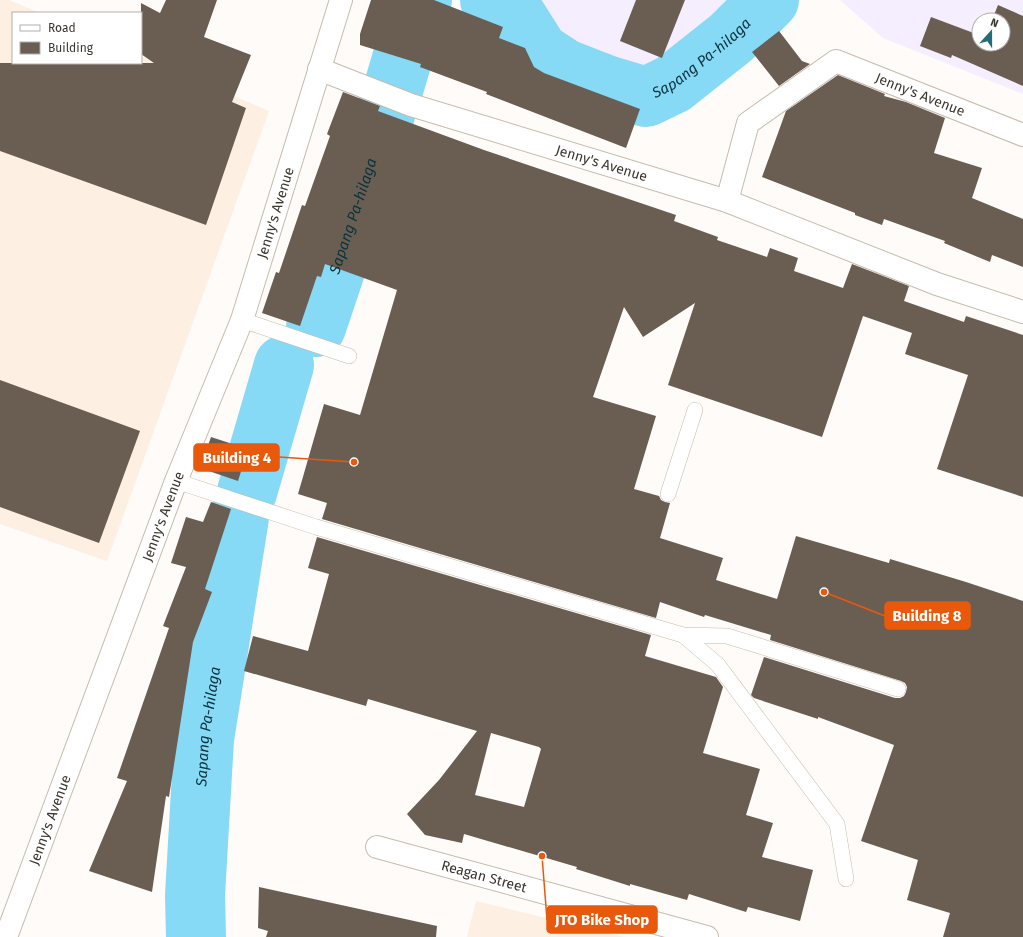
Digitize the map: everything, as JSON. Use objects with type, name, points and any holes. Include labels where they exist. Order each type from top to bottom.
[{"type":"street","name":"Jenny's Avenue","points":[[6,937],[176,481],[242,320],[341,0]]},
{"type":"street","name":"Jenny's Avenue","points":[[727,202],[748,123],[836,61],[1023,135]]},
{"type":"street","name":"Jenny's Avenue","points":[[319,69],[411,105],[727,202],[937,284],[1023,312]]},
{"type":"street","name":"Reagan Street","points":[[377,847],[707,937]]},
{"type":"lane","points":[[242,320],[349,356]]},
{"type":"lane","points":[[668,494],[695,410]]},
{"type":"lane","points":[[176,481],[316,526],[683,635],[727,636],[898,689]]},
{"type":"lane","points":[[683,635],[718,665],[837,824],[846,878]]},
{"type":"shaded area","points":[[0,0],[9,0],[38,12],[12,12],[12,64],[142,64],[142,56],[269,111],[107,561],[0,524]]},
{"type":"shaded area","points":[[461,0],[783,0],[690,91],[653,105],[550,73],[510,17]]},
{"type":"shaded area","points":[[840,0],[1023,0],[1023,94],[883,38]]},
{"type":"shaded area","points":[[476,901],[624,937],[467,937]]},
{"type":"building","points":[[166,0],[217,0],[204,37],[251,55],[232,102],[246,108],[206,225],[0,151],[0,63],[154,63],[142,55],[141,3],[160,13]]},
{"type":"building","points":[[371,0],[434,0],[503,27],[499,38],[525,48],[534,67],[544,73],[640,109],[626,148],[486,94],[487,92],[420,67],[421,64],[360,45],[360,34]]},
{"type":"building","points":[[636,0],[685,0],[662,58],[620,41]]},
{"type":"building","points":[[998,5],[1023,16],[1023,86],[952,55],[951,58],[920,46],[931,17],[971,32],[971,52],[1011,52],[1011,12],[995,12]]},
{"type":"building","points":[[779,31],[802,61],[810,64],[779,86],[752,52]]},
{"type":"building","points":[[838,75],[885,94],[884,96],[906,102],[945,118],[934,153],[982,168],[972,198],[1023,219],[1023,267],[992,255],[990,262],[944,243],[945,241],[884,219],[882,225],[762,177],[786,111]]},
{"type":"building","points":[[343,92],[380,106],[378,111],[484,150],[676,215],[674,221],[718,237],[717,240],[767,257],[770,248],[798,258],[794,271],[843,288],[852,264],[909,286],[904,301],[964,322],[966,316],[1023,335],[1023,497],[937,469],[968,375],[905,354],[912,333],[863,316],[822,437],[668,385],[695,303],[643,337],[624,307],[593,397],[656,416],[634,489],[659,496],[661,500],[670,503],[660,538],[723,558],[716,580],[777,599],[796,536],[889,563],[890,559],[1023,601],[1023,937],[943,937],[950,913],[907,900],[918,860],[861,841],[894,745],[818,717],[818,719],[754,698],[751,695],[764,657],[895,698],[904,696],[907,687],[905,683],[770,640],[771,635],[705,615],[704,617],[660,602],[656,618],[322,519],[327,503],[298,494],[324,404],[360,415],[397,290],[325,264],[321,277],[317,276],[300,326],[262,313],[276,272],[279,273],[302,205],[305,206],[330,136],[327,134]]},
{"type":"building","points":[[0,380],[140,431],[99,543],[0,507]]},
{"type":"building","points":[[211,437],[248,449],[238,481],[200,468]]},
{"type":"building","points":[[211,502],[231,509],[205,589],[212,592],[193,642],[169,797],[166,796],[152,892],[89,871],[127,781],[117,778],[169,628],[163,626],[186,567],[171,563],[186,517],[203,522]]},
{"type":"building","points":[[317,537],[651,635],[645,656],[716,677],[723,687],[703,753],[760,769],[746,815],[773,823],[762,857],[813,870],[800,921],[748,907],[746,912],[689,894],[687,900],[630,884],[630,886],[576,869],[577,867],[464,834],[462,843],[425,835],[407,814],[439,780],[477,731],[368,699],[366,706],[244,671],[253,636],[308,651],[329,574],[308,568]],"holes":[[[491,733],[539,747],[541,749],[524,807],[475,795]]]},
{"type":"building","points":[[259,887],[437,926],[436,937],[266,937],[268,931],[258,928]]},
{"type":"waterway","name":"Sapang Pa-hilaga","points":[[393,90],[407,42],[422,0]]},
{"type":"waterway","name":"Sapang Pa-hilaga","points":[[490,0],[513,11],[539,52],[565,69],[606,85],[646,97],[673,84],[731,38],[769,0]]},
{"type":"waterway","name":"Sapang Pa-hilaga","points":[[316,327],[368,172],[388,104]]},
{"type":"waterway","name":"Sapang Pa-hilaga","points":[[247,492],[284,365]]},
{"type":"waterway","name":"Sapang Pa-hilaga","points":[[196,937],[195,895],[204,739],[239,517]]},
{"type":"place","name":"Building 4","points":[[354,462]]},
{"type":"place","name":"Building 8","points":[[824,592]]},
{"type":"place","name":"JTO Bike Shop","points":[[542,856]]}]
